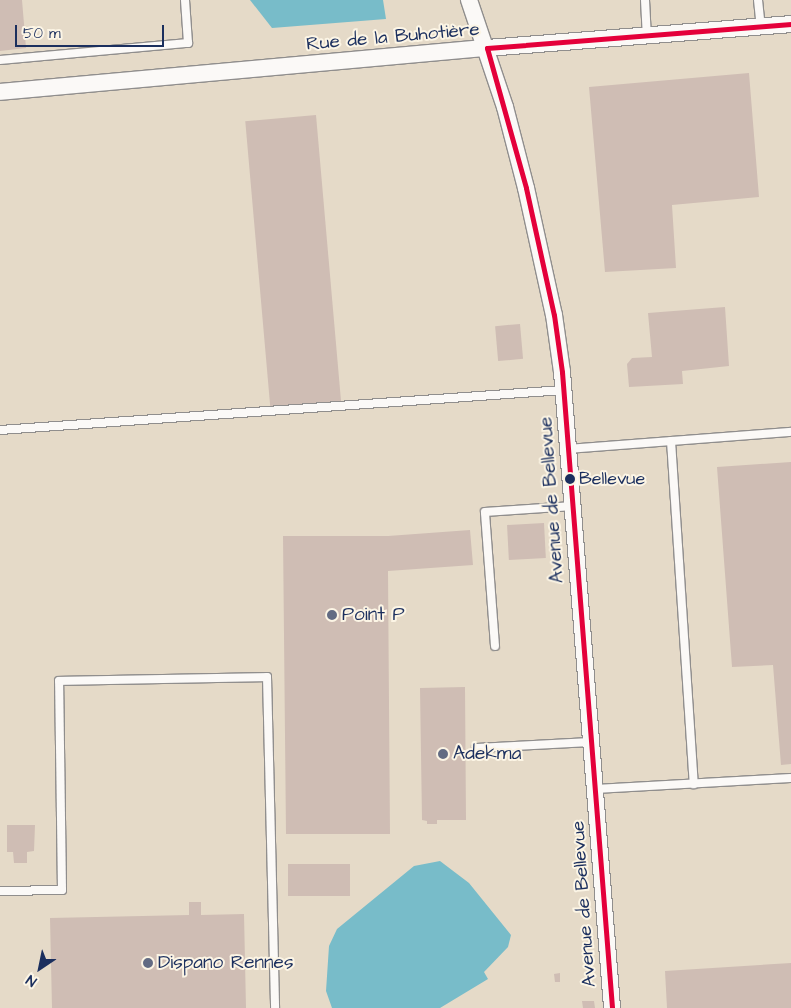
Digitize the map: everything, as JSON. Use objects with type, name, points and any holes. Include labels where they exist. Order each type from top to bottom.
[{"type":"street","name":"Avenue de Bellevue","points":[[470,0],[487,48],[526,188],[554,315],[564,390],[612,1008]]},
{"type":"street","name":"Rue de la Buhotière","points":[[0,92],[487,48],[761,28],[791,24]]},
{"type":"lane","points":[[0,60],[188,43],[184,0]]},
{"type":"lane","points":[[645,0],[647,36]]},
{"type":"lane","points":[[758,0],[761,28]]},
{"type":"lane","points":[[0,430],[564,390]]},
{"type":"lane","points":[[568,449],[791,432]]},
{"type":"lane","points":[[672,441],[694,784]]},
{"type":"lane","points":[[495,646],[485,512],[573,506]]},
{"type":"lane","points":[[0,891],[62,890],[59,680],[268,677],[276,1008]]},
{"type":"lane","points":[[476,748],[591,742]]},
{"type":"lane","points":[[595,789],[791,778]]},
{"type":"water","points":[[250,0],[383,0],[386,19],[272,28]]},
{"type":"water","points":[[440,861],[469,883],[511,935],[508,947],[484,972],[488,979],[440,1008],[332,1008],[326,991],[329,946],[337,929],[414,866]]},
{"type":"building","points":[[0,0],[22,0],[26,48],[0,51]]},
{"type":"building","points":[[749,73],[759,197],[672,205],[676,268],[605,272],[589,87]]},
{"type":"building","points":[[316,115],[341,404],[271,410],[245,121]]},
{"type":"building","points":[[725,307],[729,366],[682,371],[683,384],[629,387],[627,364],[632,358],[652,357],[648,313]]},
{"type":"building","points":[[520,324],[523,359],[498,361],[495,326]]},
{"type":"building","points":[[791,462],[791,764],[781,765],[773,665],[732,667],[717,467]]},
{"type":"building","points":[[544,523],[546,558],[509,560],[507,525]]},
{"type":"building","points":[[470,530],[473,565],[388,571],[390,834],[286,834],[283,536],[388,536]]},
{"type":"building","name":"Adekma","points":[[465,687],[466,820],[437,820],[437,824],[427,824],[427,821],[422,820],[420,688]]},
{"type":"building","points":[[7,825],[35,825],[34,851],[27,852],[27,863],[14,863],[13,852],[7,852]]},
{"type":"building","points":[[288,864],[350,864],[350,896],[288,896]]},
{"type":"building","name":"Dispano Rennes","points":[[189,902],[201,902],[201,915],[244,914],[246,1008],[52,1008],[50,918],[189,915]]},
{"type":"building","points":[[791,963],[791,1008],[667,1008],[665,971]]},
{"type":"building","points":[[560,973],[560,982],[555,982],[554,974]]},
{"type":"building","points":[[582,1001],[594,1001],[595,1008],[583,1008]]},
{"type":"transit line","points":[[487,48],[791,24]]},
{"type":"transit line","points":[[487,48],[526,188],[554,315],[562,372],[612,1008]]},
{"type":"place","name":"Bellevue","points":[[570,479]]},
{"type":"place","name":"Point P","points":[[332,615]]},
{"type":"place","name":"Adekma","points":[[443,754]]},
{"type":"place","name":"Dispano Rennes","points":[[148,963]]}]
